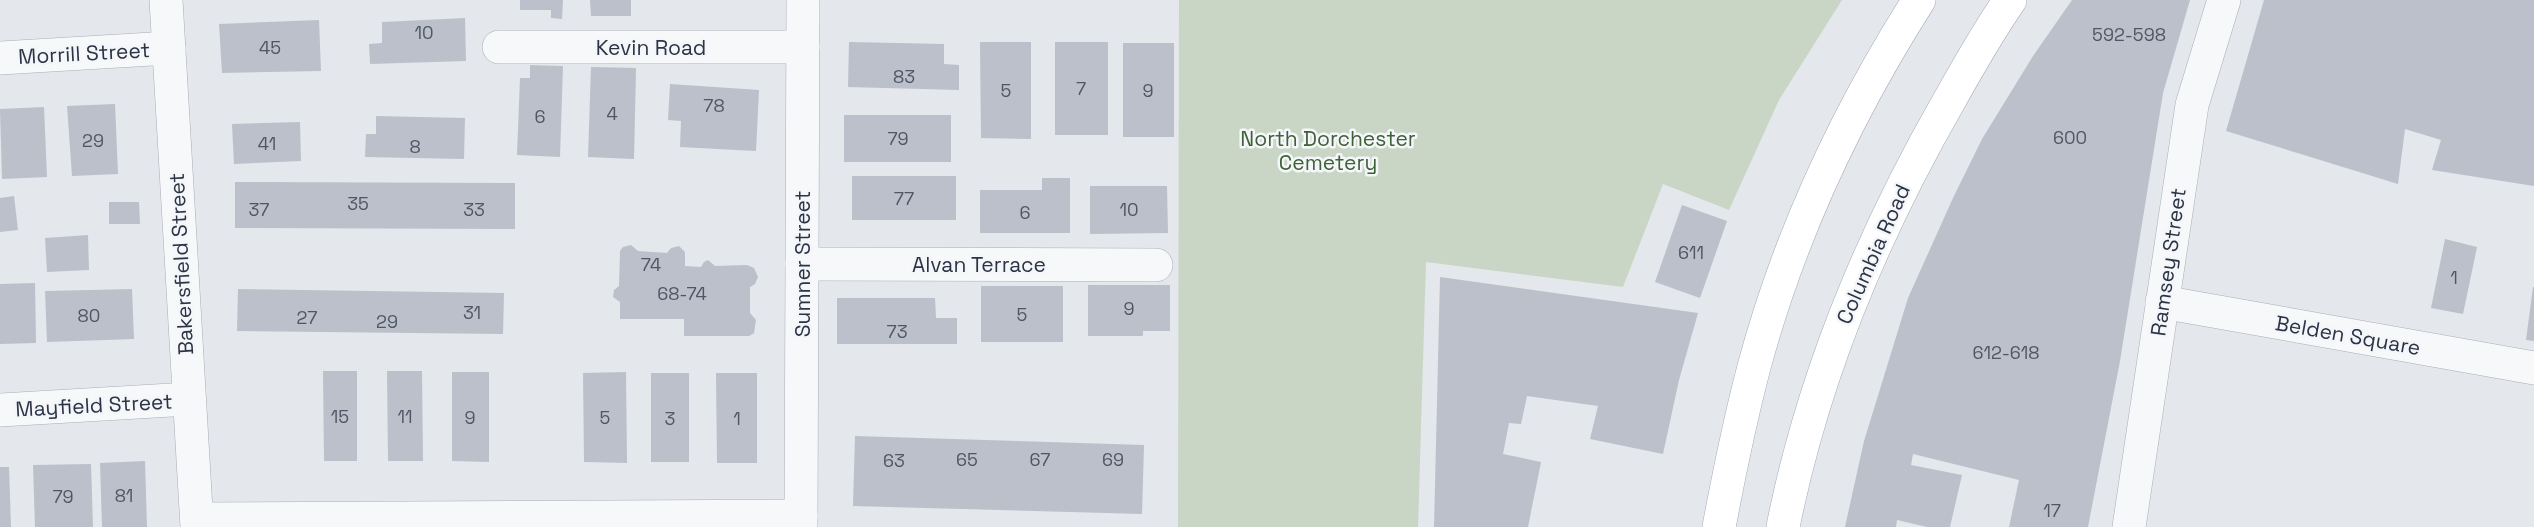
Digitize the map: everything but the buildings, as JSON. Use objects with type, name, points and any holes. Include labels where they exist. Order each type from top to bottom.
[{"type":"main road","points":[[1719,527],[1754,367],[1798,234],[1857,106],[1890,46],[1919,0]]},
{"type":"main road","name":"Columbia Road","points":[[1783,527],[1802,441],[1822,375],[1848,306],[1906,178],[1972,61],[2010,0]]},
{"type":"street","name":"Bakersfield Street","points":[[166,0],[197,523]]},
{"type":"street","name":"Sumner Street","points":[[801,521],[803,0]]},
{"type":"street","name":"Ramsey Street","points":[[2129,527],[2192,105],[2224,0]]},
{"type":"street","name":"Kevin Road","points":[[499,47],[803,47]]},
{"type":"street","name":"Morrill Street","points":[[0,58],[169,48]]},
{"type":"street","name":"Alvan Terrace","points":[[802,264],[1156,265]]},
{"type":"street","name":"Belden Square","points":[[2162,302],[2534,368]]},
{"type":"street","name":"Mayfield Street","points":[[0,410],[189,399]]},
{"type":"street","points":[[197,523],[801,521]]},
{"type":"green space","name":"North Dorchester Cemetery","points":[[1179,0],[1842,0],[1779,100],[1729,210],[1663,184],[1623,287],[1426,262],[1418,527],[1178,527]]}]
